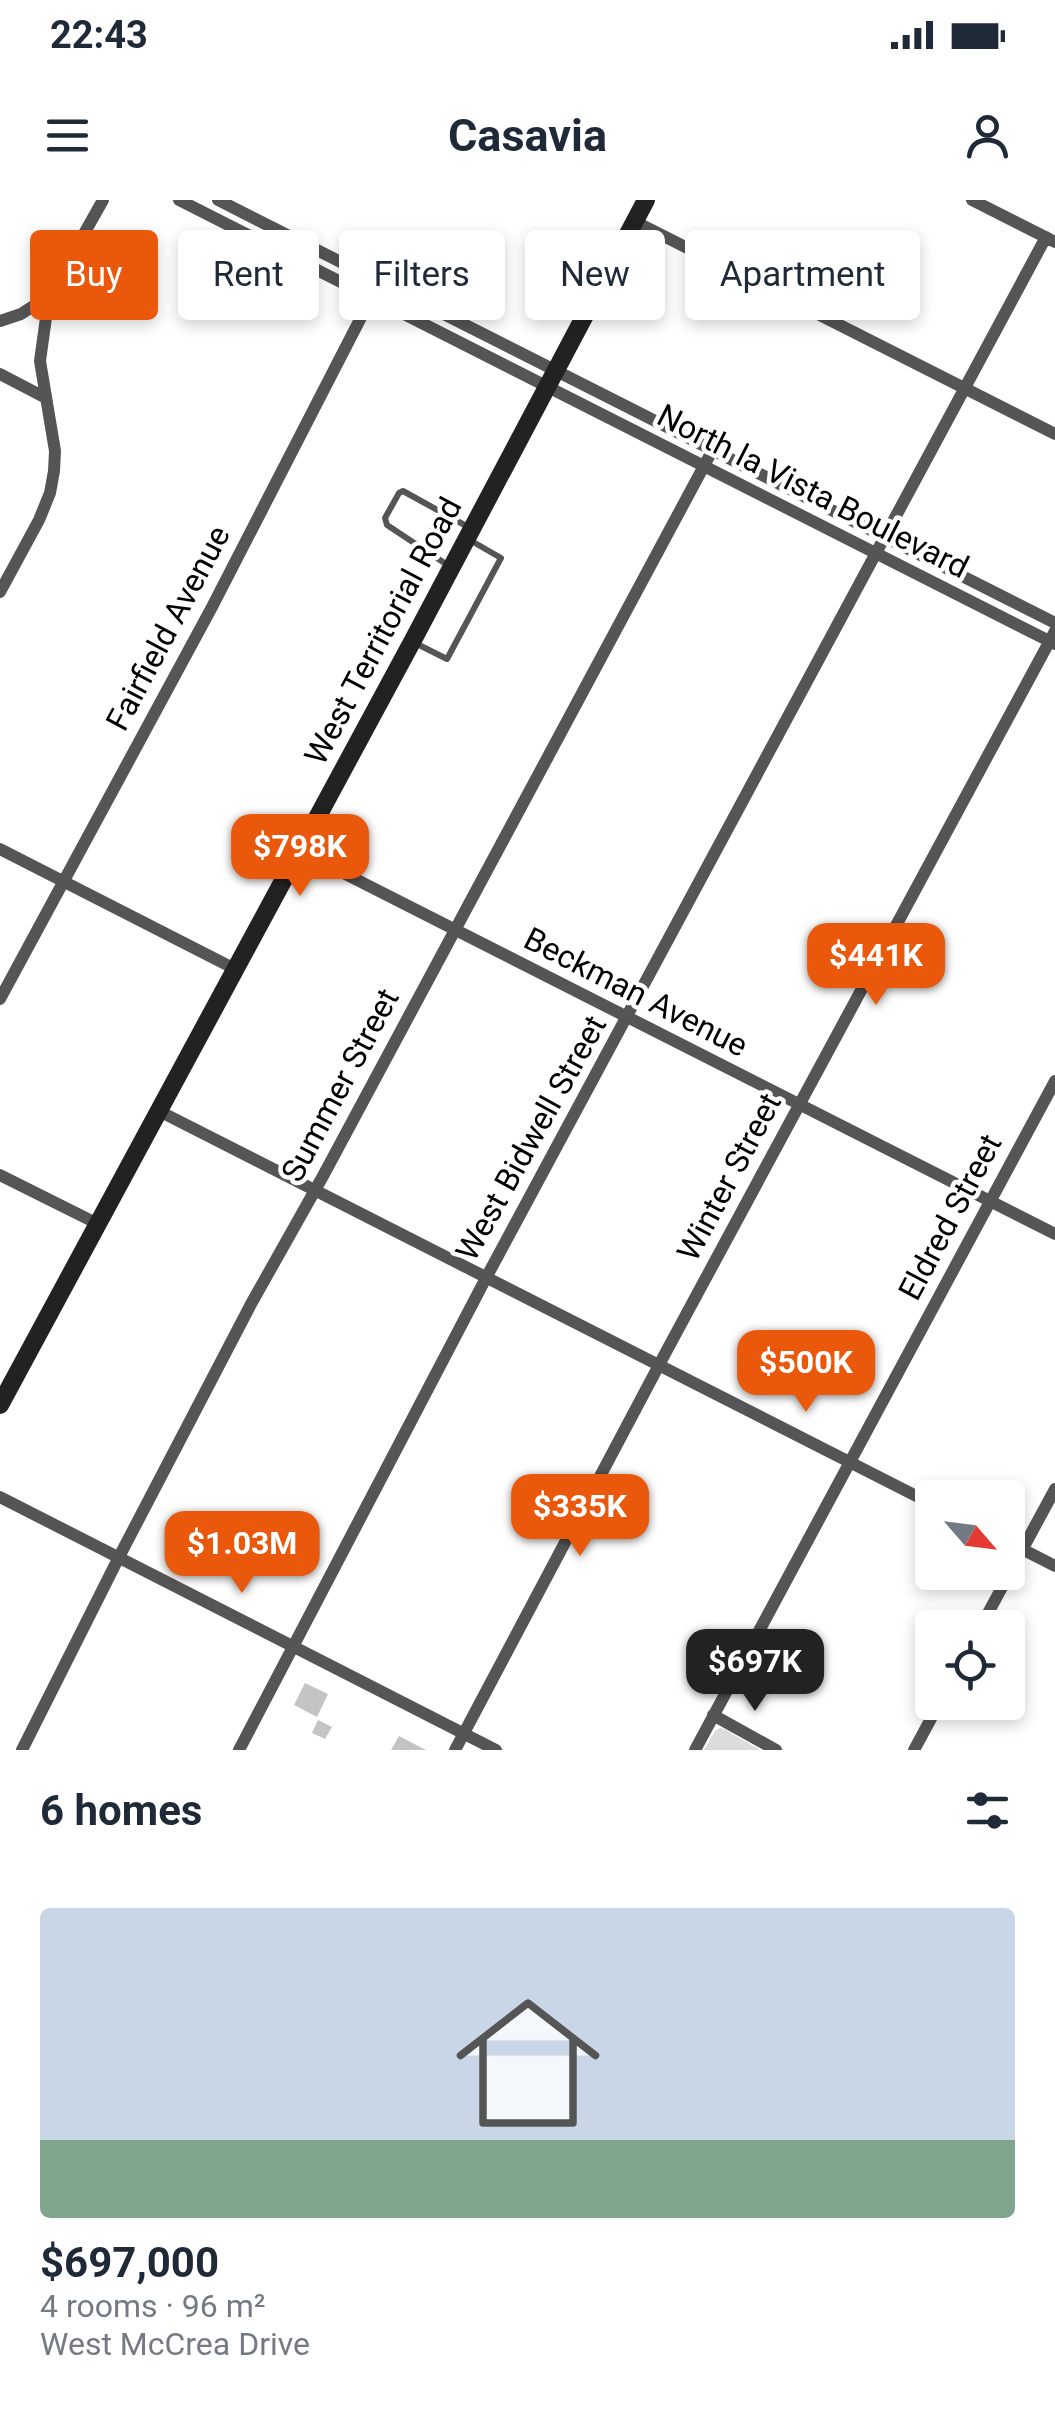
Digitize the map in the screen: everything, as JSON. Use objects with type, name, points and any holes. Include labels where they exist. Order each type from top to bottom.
[{"type":"street","points":[[87,230],[104,200]]},
{"type":"street","points":[[179,200],[339,282]]},
{"type":"street","points":[[218,200],[339,260]]},
{"type":"street","name":"West Territorial Road","points":[[0,1405],[646,200]]},
{"type":"street","points":[[884,538],[1051,240],[972,200]]},
{"type":"street","points":[[634,221],[1055,434]]},
{"type":"street","points":[[0,321],[30,308]]},
{"type":"street","points":[[0,592],[50,493],[54,451],[40,361],[46,320]]},
{"type":"street","name":"Fairfield Avenue","points":[[0,999],[212,606],[360,320]]},
{"type":"street","points":[[421,320],[552,378]]},
{"type":"street","points":[[449,320],[552,378]]},
{"type":"street","points":[[0,374],[46,398]]},
{"type":"street","name":"North la Vista Boulevard","points":[[552,378],[712,450],[1055,623]]},
{"type":"street","name":"North la Vista Boulevard","points":[[552,378],[704,467],[1053,639]]},
{"type":"street","name":"Summer Street","points":[[22,1750],[251,1304],[712,450]]},
{"type":"street","name":"West Bidwell Street","points":[[239,1750],[486,1278],[884,538]]},
{"type":"street","name":"Winter Street","points":[[455,1750],[1053,639]]},
{"type":"street","points":[[0,849],[235,969]]},
{"type":"street","name":"Beckman Avenue","points":[[300,851],[1055,1234]]},
{"type":"street","name":"Eldred Street","points":[[694,1750],[1055,1081]]},
{"type":"street","points":[[159,1111],[915,1495]]},
{"type":"street","points":[[0,1175],[98,1224]]},
{"type":"street","points":[[1025,1544],[1055,1489]]},
{"type":"street","points":[[0,1497],[496,1750]]},
{"type":"street","points":[[1025,1551],[1055,1566]]},
{"type":"street","points":[[714,1714],[776,1750]]},
{"type":"street","points":[[914,1750],[930,1720]]},
{"type":"lane","points":[[412,642],[447,658],[501,558],[441,512],[402,491],[399,493],[385,518],[387,525],[452,567]]},
{"type":"lane","points":[[422,548],[441,512]]},
{"type":"shaded area","points":[[720,1728],[724,1729],[760,1750],[704,1750]]},
{"type":"building","points":[[305,1683],[328,1694],[317,1717],[294,1705]]},
{"type":"building","points":[[318,1720],[332,1727],[325,1739],[312,1733]]},
{"type":"building","points":[[399,1736],[426,1750],[391,1750]]}]
